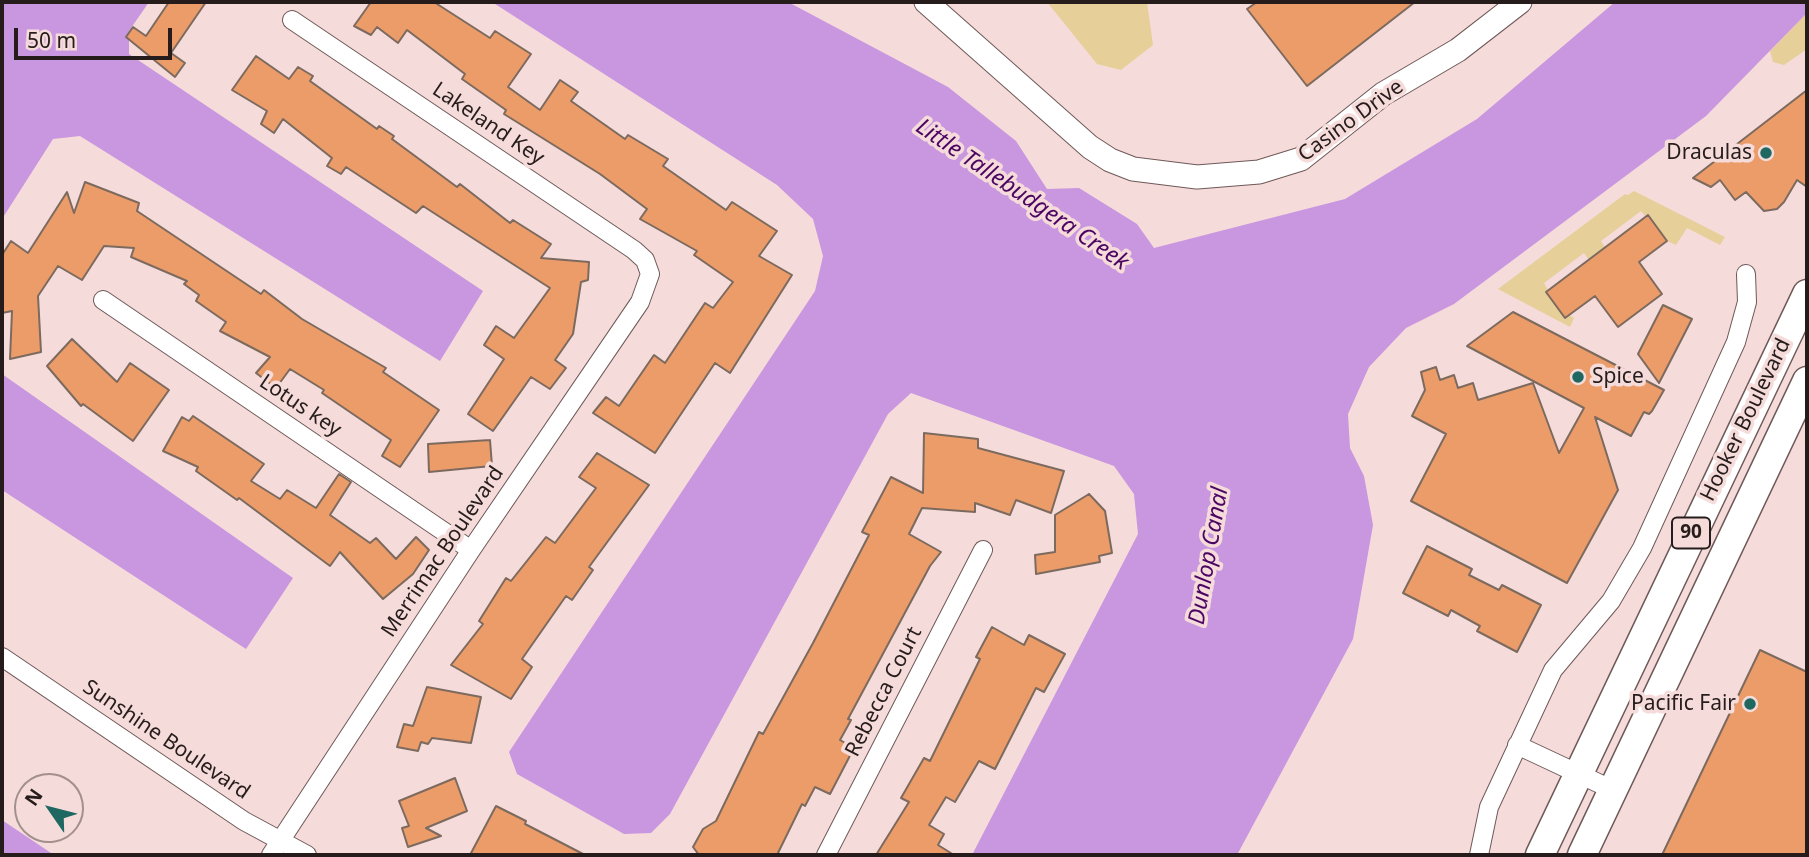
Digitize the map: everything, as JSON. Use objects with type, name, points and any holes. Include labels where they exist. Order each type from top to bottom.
[{"type":"main road","name":"Hooker Boulevard","points":[[1540,855],[1807,294]]},
{"type":"main road","name":"Hooker Boulevard","points":[[1582,855],[1807,381]]},
{"type":"street","name":"Casino Drive","points":[[926,2],[1090,148],[1133,169],[1197,177],[1259,172],[1301,159],[1383,94],[1458,50],[1520,2]]},
{"type":"street","name":"Lakeland Key","points":[[292,20],[634,250],[645,260],[650,274]]},
{"type":"street","name":"Merrimac Boulevard","points":[[276,848],[471,550],[640,302],[650,274]]},
{"type":"street","name":"Hooker Boulevard","points":[[1479,855],[1489,807],[1553,670],[1611,601],[1642,548],[1736,342],[1747,302],[1746,274]]},
{"type":"street","name":"Lotus key","points":[[103,300],[471,550]]},
{"type":"street","name":"Rebecca Court","points":[[826,855],[983,550]]},
{"type":"street","name":"Sunshine Boulevard","points":[[2,657],[244,821],[276,848],[307,855]]},
{"type":"street","points":[[1517,745],[1613,790]]},
{"type":"shaded area","points":[[1047,2],[1147,2],[1153,45],[1121,70],[1097,64]]},
{"type":"shaded area","points":[[1807,13],[1807,49],[1784,65],[1773,62],[1770,51]]},
{"type":"shaded area","points":[[1634,191],[1725,237],[1720,245],[1687,228],[1676,245],[1667,241],[1641,211],[1601,241],[1621,273],[1589,260],[1584,253],[1544,283],[1548,290],[1546,292],[1565,317],[1569,315],[1574,318],[1570,327],[1498,289],[1625,194]]},
{"type":"water","points":[[2,2],[149,2],[129,31],[129,54],[483,291],[440,361],[80,136],[53,139],[2,219]]},
{"type":"water","points":[[492,2],[788,2],[948,87],[1016,141],[1047,189],[1079,188],[1137,224],[1154,248],[1345,199],[1477,119],[1615,2],[1807,2],[1807,13],[1706,116],[1454,304],[1406,328],[1369,367],[1348,414],[1350,448],[1364,476],[1373,525],[1353,639],[1237,855],[972,855],[1138,534],[1134,494],[1114,466],[911,393],[888,414],[670,814],[651,833],[624,834],[517,774],[509,752],[815,291],[823,256],[813,219],[777,185]]},
{"type":"water","points":[[2,374],[293,578],[246,649],[2,490]]},
{"type":"water","points":[[2,820],[14,828],[14,843],[36,843],[54,855],[2,855]]},
{"type":"building","points":[[169,2],[206,2],[171,53],[185,63],[175,77],[126,37],[133,27],[146,36]]},
{"type":"building","points":[[371,2],[434,2],[490,38],[495,31],[531,54],[508,87],[540,110],[560,80],[578,92],[571,101],[625,139],[628,135],[668,159],[663,166],[726,210],[732,202],[777,231],[759,256],[792,275],[730,373],[715,363],[655,453],[593,413],[606,397],[619,406],[654,355],[665,363],[705,303],[713,308],[733,282],[694,255],[697,251],[640,219],[647,209],[600,174],[504,114],[506,110],[462,79],[465,74],[407,30],[398,43],[377,27],[371,35],[354,26]]},
{"type":"building","points":[[1257,2],[1415,2],[1307,86],[1247,9]]},
{"type":"building","points":[[256,56],[289,79],[298,67],[313,76],[310,81],[377,129],[379,126],[394,136],[392,139],[457,187],[460,184],[510,223],[513,220],[551,244],[541,258],[589,262],[588,280],[581,282],[573,334],[555,360],[566,368],[550,389],[531,377],[493,431],[468,414],[504,359],[484,345],[496,326],[514,338],[550,288],[423,206],[416,213],[346,167],[341,174],[327,166],[332,158],[283,119],[274,133],[261,124],[267,111],[232,90]]},
{"type":"building","name":"Draculas","points":[[1807,90],[1807,187],[1797,180],[1777,209],[1764,211],[1746,192],[1735,200],[1720,180],[1711,187],[1693,178]]},
{"type":"building","points":[[85,182],[139,203],[137,211],[261,294],[264,290],[302,319],[386,368],[383,372],[439,410],[400,467],[382,456],[391,440],[322,393],[324,390],[290,369],[276,388],[256,373],[270,357],[220,331],[226,322],[196,301],[199,295],[184,284],[187,281],[131,257],[134,248],[104,246],[82,280],[58,266],[38,296],[41,352],[10,359],[12,311],[2,313],[2,255],[11,241],[28,253],[67,192],[74,213]]},
{"type":"building","points":[[1648,215],[1667,241],[1639,262],[1662,294],[1618,327],[1595,296],[1565,318],[1546,292]]},
{"type":"building","points":[[1663,305],[1692,319],[1659,383],[1638,354]]},
{"type":"building","points":[[1513,312],[1664,390],[1652,411],[1649,414],[1644,412],[1631,436],[1595,417],[1618,490],[1567,583],[1411,501],[1446,434],[1412,416],[1425,390],[1421,372],[1436,367],[1440,380],[1454,375],[1458,388],[1473,383],[1478,400],[1533,383],[1559,453],[1584,408],[1467,346]]},
{"type":"building","points":[[72,339],[117,382],[130,363],[169,390],[133,441],[83,404],[81,406],[47,366]]},
{"type":"building","points":[[193,416],[264,464],[251,481],[280,499],[287,490],[316,508],[339,474],[351,482],[330,515],[370,543],[376,538],[396,559],[416,537],[429,550],[413,574],[383,599],[340,552],[330,566],[239,498],[237,500],[196,471],[198,467],[163,451],[182,417],[189,421]]},
{"type":"building","points":[[924,433],[978,439],[978,448],[1064,471],[1051,513],[1016,500],[1010,515],[975,503],[975,512],[922,508],[909,534],[941,552],[930,566],[848,719],[851,720],[840,740],[854,748],[830,794],[815,787],[805,806],[802,804],[777,855],[699,855],[693,847],[703,829],[716,821],[759,732],[763,734],[813,643],[869,535],[862,532],[891,477],[923,493]]},
{"type":"building","points":[[490,440],[492,466],[429,472],[428,444]]},
{"type":"building","points":[[597,453],[649,485],[589,567],[593,570],[572,600],[566,596],[522,659],[532,667],[511,699],[451,665],[483,624],[479,621],[506,578],[511,581],[546,537],[555,543],[596,488],[579,477]]},
{"type":"building","points":[[1089,494],[1105,511],[1112,553],[1099,556],[1100,562],[1036,574],[1035,555],[1055,552],[1055,515]]},
{"type":"building","points":[[1427,546],[1472,569],[1469,575],[1499,590],[1502,585],[1541,605],[1517,652],[1477,631],[1480,626],[1451,610],[1448,616],[1403,593]]},
{"type":"building","points":[[992,627],[1024,645],[1029,635],[1065,654],[1044,692],[1036,688],[995,769],[979,761],[955,802],[946,797],[929,825],[944,834],[938,845],[954,855],[876,855],[909,802],[901,798],[924,758],[930,761],[980,659],[976,657]]},
{"type":"building","points":[[1760,650],[1807,672],[1807,855],[1662,855]]},
{"type":"building","points":[[427,687],[481,697],[471,743],[432,738],[428,744],[421,742],[418,751],[397,747],[404,724],[413,726]]},
{"type":"building","points":[[455,778],[467,811],[426,828],[441,836],[408,847],[402,828],[409,826],[399,801]]},
{"type":"building","points":[[496,806],[526,821],[525,824],[585,855],[470,855]]},
{"type":"place","name":"Draculas","points":[[1766,153]]},
{"type":"place","name":"Spice","points":[[1578,377]]},
{"type":"place","name":"Pacific Fair","points":[[1750,704]]},
{"type":"water label","name":"Little Tallebudgera Creek","points":[[1022,195]]},
{"type":"water label","name":"Dunlop Canal","points":[[1209,556]]}]
